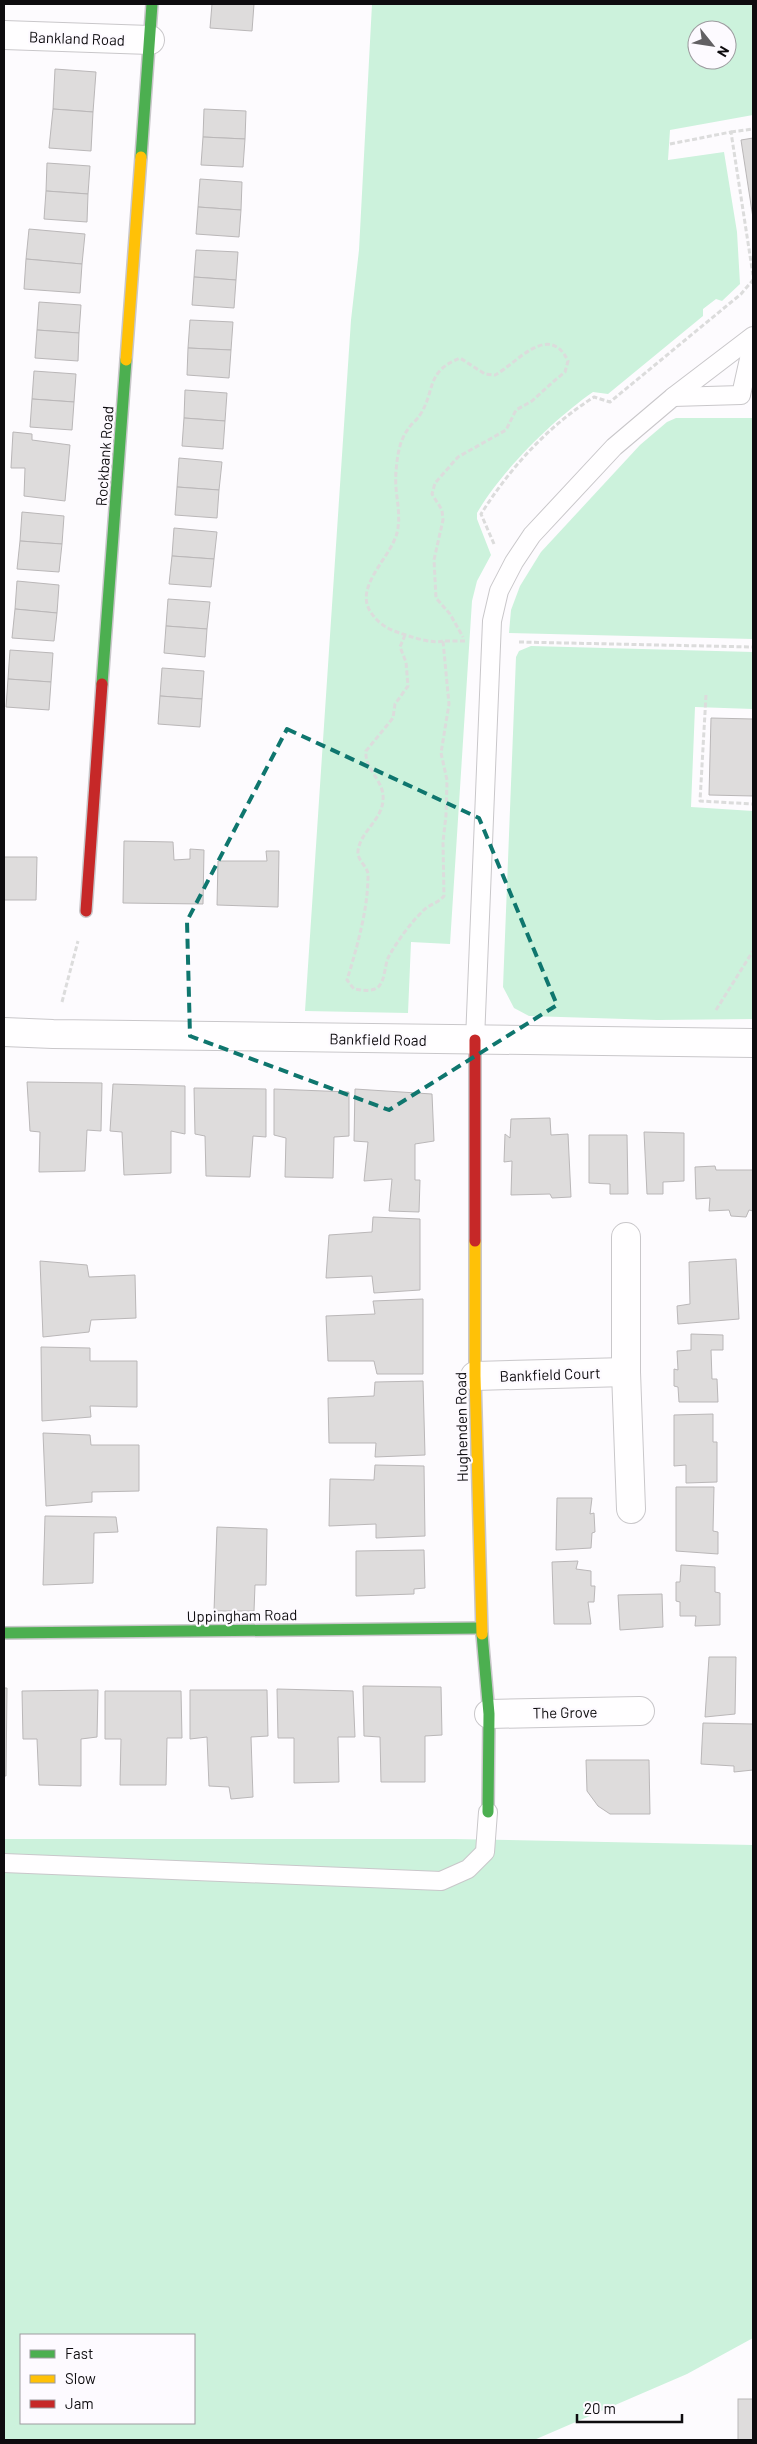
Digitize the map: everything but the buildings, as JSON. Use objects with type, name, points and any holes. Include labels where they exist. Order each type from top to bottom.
[{"type":"street","name":"Rockbank Road","points":[[86,911],[152,4]]},
{"type":"street","name":"Bankland Road","points":[[4,35],[150,40]]},
{"type":"street","name":"Bankfield Road","points":[[4,1032],[753,1043]]},
{"type":"street","name":"Hughenden Road","points":[[474,1040],[474,1376],[481,1628],[489,1714],[488,1812]]},
{"type":"street","points":[[626,1237],[626,1372],[631,1509]]},
{"type":"street","name":"Bankfield Court","points":[[474,1376],[626,1372]]},
{"type":"street","name":"Uppingham Road","points":[[4,1632],[481,1628]]},
{"type":"street","name":"The Grove","points":[[489,1714],[640,1711]]},
{"type":"lane","points":[[474,1040],[492,621],[499,591],[507,574],[539,527],[614,447],[673,397],[753,336]]},
{"type":"lane","points":[[673,397],[741,395],[753,342]]},
{"type":"lane","points":[[4,1863],[441,1881],[468,1869],[485,1852],[488,1812]]},
{"type":"path","points":[[670,144],[753,128]]},
{"type":"path","points":[[731,132],[753,275]]},
{"type":"path","points":[[507,574],[481,514],[514,467],[571,412],[594,397],[610,402],[741,294],[753,280]]},
{"type":"path","points":[[466,641],[450,614],[436,598],[434,560],[442,510],[432,494],[435,483],[458,457],[506,430],[516,410],[532,401],[565,372],[568,361],[564,352],[555,347],[542,344],[533,348],[495,375],[480,372],[460,358],[449,362],[430,385],[420,414],[407,430],[398,452],[396,475],[400,514],[396,534],[386,558],[366,588],[366,601],[376,620],[395,632],[436,643],[444,641],[466,641],[492,641],[753,647]]},
{"type":"path","points":[[405,635],[400,647],[408,673],[408,686],[395,704],[394,718],[366,751],[368,762],[379,780],[384,802],[362,840],[358,851],[359,859],[368,872],[367,884],[358,938],[347,980],[354,989],[367,991],[377,988],[383,980],[384,968],[397,944],[427,908],[439,902],[444,896],[443,842],[447,780],[440,753],[449,704],[444,641]]},
{"type":"path","points":[[706,695],[700,801],[753,804]]},
{"type":"path","points":[[53,1034],[86,911]]},
{"type":"path","points":[[695,1042],[753,951]]},
{"type":"highlighted area","points":[[287,729],[479,818],[557,1005],[389,1110],[190,1036],[187,921]]},
{"type":"green space","points":[[372,4],[753,4],[753,115],[670,130],[668,160],[724,152],[737,232],[740,284],[722,301],[716,299],[703,309],[703,316],[608,394],[593,392],[562,416],[514,463],[477,513],[477,519],[491,555],[477,581],[472,601],[450,944],[411,942],[408,1013],[305,1011],[351,320],[359,250]]},
{"type":"green space","points":[[676,418],[753,418],[753,639],[509,633],[511,610],[520,586],[541,552],[640,445],[667,422]]},
{"type":"green space","points":[[531,646],[753,652],[753,709],[695,707],[691,807],[753,811],[753,1019],[657,1020],[529,1016],[514,1008],[503,987],[516,657],[519,651]]},
{"type":"green space","points":[[4,1839],[454,1839],[753,1845],[753,2338],[687,2374],[534,2440],[4,2440]]},
{"type":"traffic: fast","points":[[141,157],[152,4]]},
{"type":"traffic: fast","points":[[102,684],[126,360]]},
{"type":"traffic: fast","points":[[4,1633],[481,1628]]},
{"type":"traffic: fast","points":[[482,1634],[489,1714],[488,1812]]},
{"type":"traffic: slow","points":[[126,360],[141,157]]},
{"type":"traffic: slow","points":[[475,1241],[475,1376],[482,1634]]},
{"type":"traffic: jam","points":[[86,911],[102,684]]},
{"type":"traffic: jam","points":[[475,1040],[475,1241]]}]
